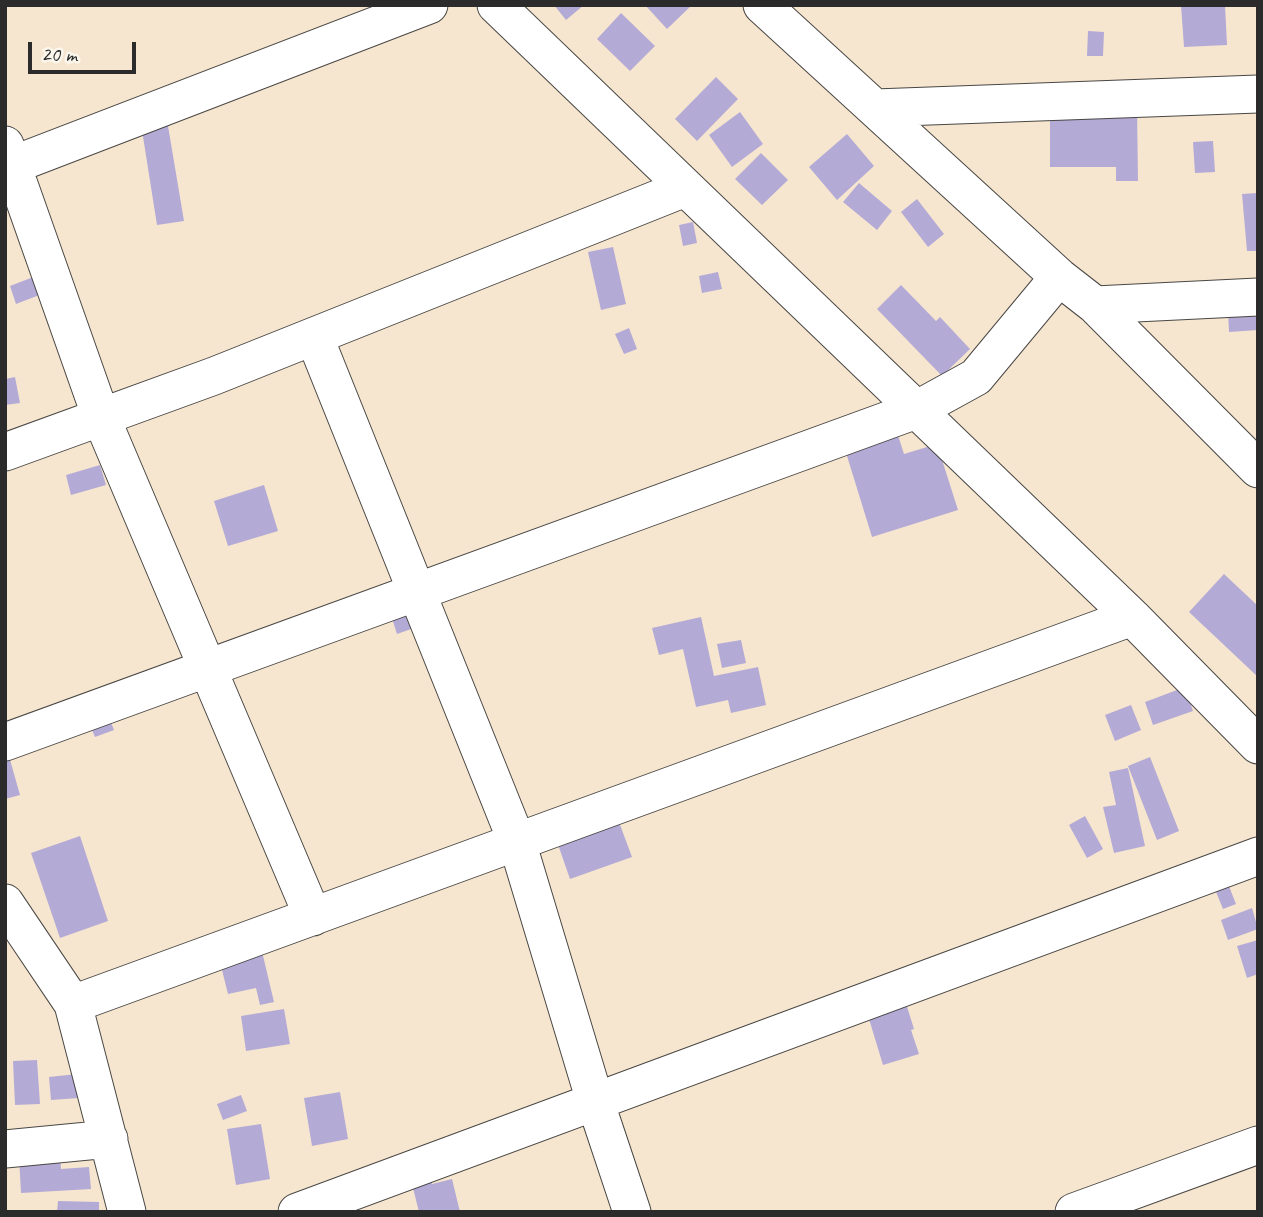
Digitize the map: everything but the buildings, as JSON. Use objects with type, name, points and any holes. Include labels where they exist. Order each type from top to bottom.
[{"type":"street","points":[[313,917],[101,417],[8,160],[429,5]]},
{"type":"street","points":[[496,5],[1132,617],[1258,745]]},
{"type":"street","points":[[762,5],[1059,276],[1095,305],[1258,469]]},
{"type":"street","points":[[875,108],[1258,94]]},
{"type":"street","points":[[5,452],[214,376],[685,188]]},
{"type":"street","points":[[5,742],[916,410],[976,377],[1059,276]]},
{"type":"street","points":[[1095,305],[1258,297]]},
{"type":"street","points":[[314,336],[517,842],[595,1101],[632,1212]]},
{"type":"street","points":[[74,1004],[1132,617]]},
{"type":"street","points":[[297,1212],[1258,856]]},
{"type":"street","points":[[5,903],[20,948],[74,1004],[127,1212]]},
{"type":"street","points":[[5,1149],[109,1139]]},
{"type":"street","points":[[1074,1212],[1258,1145]]}]
